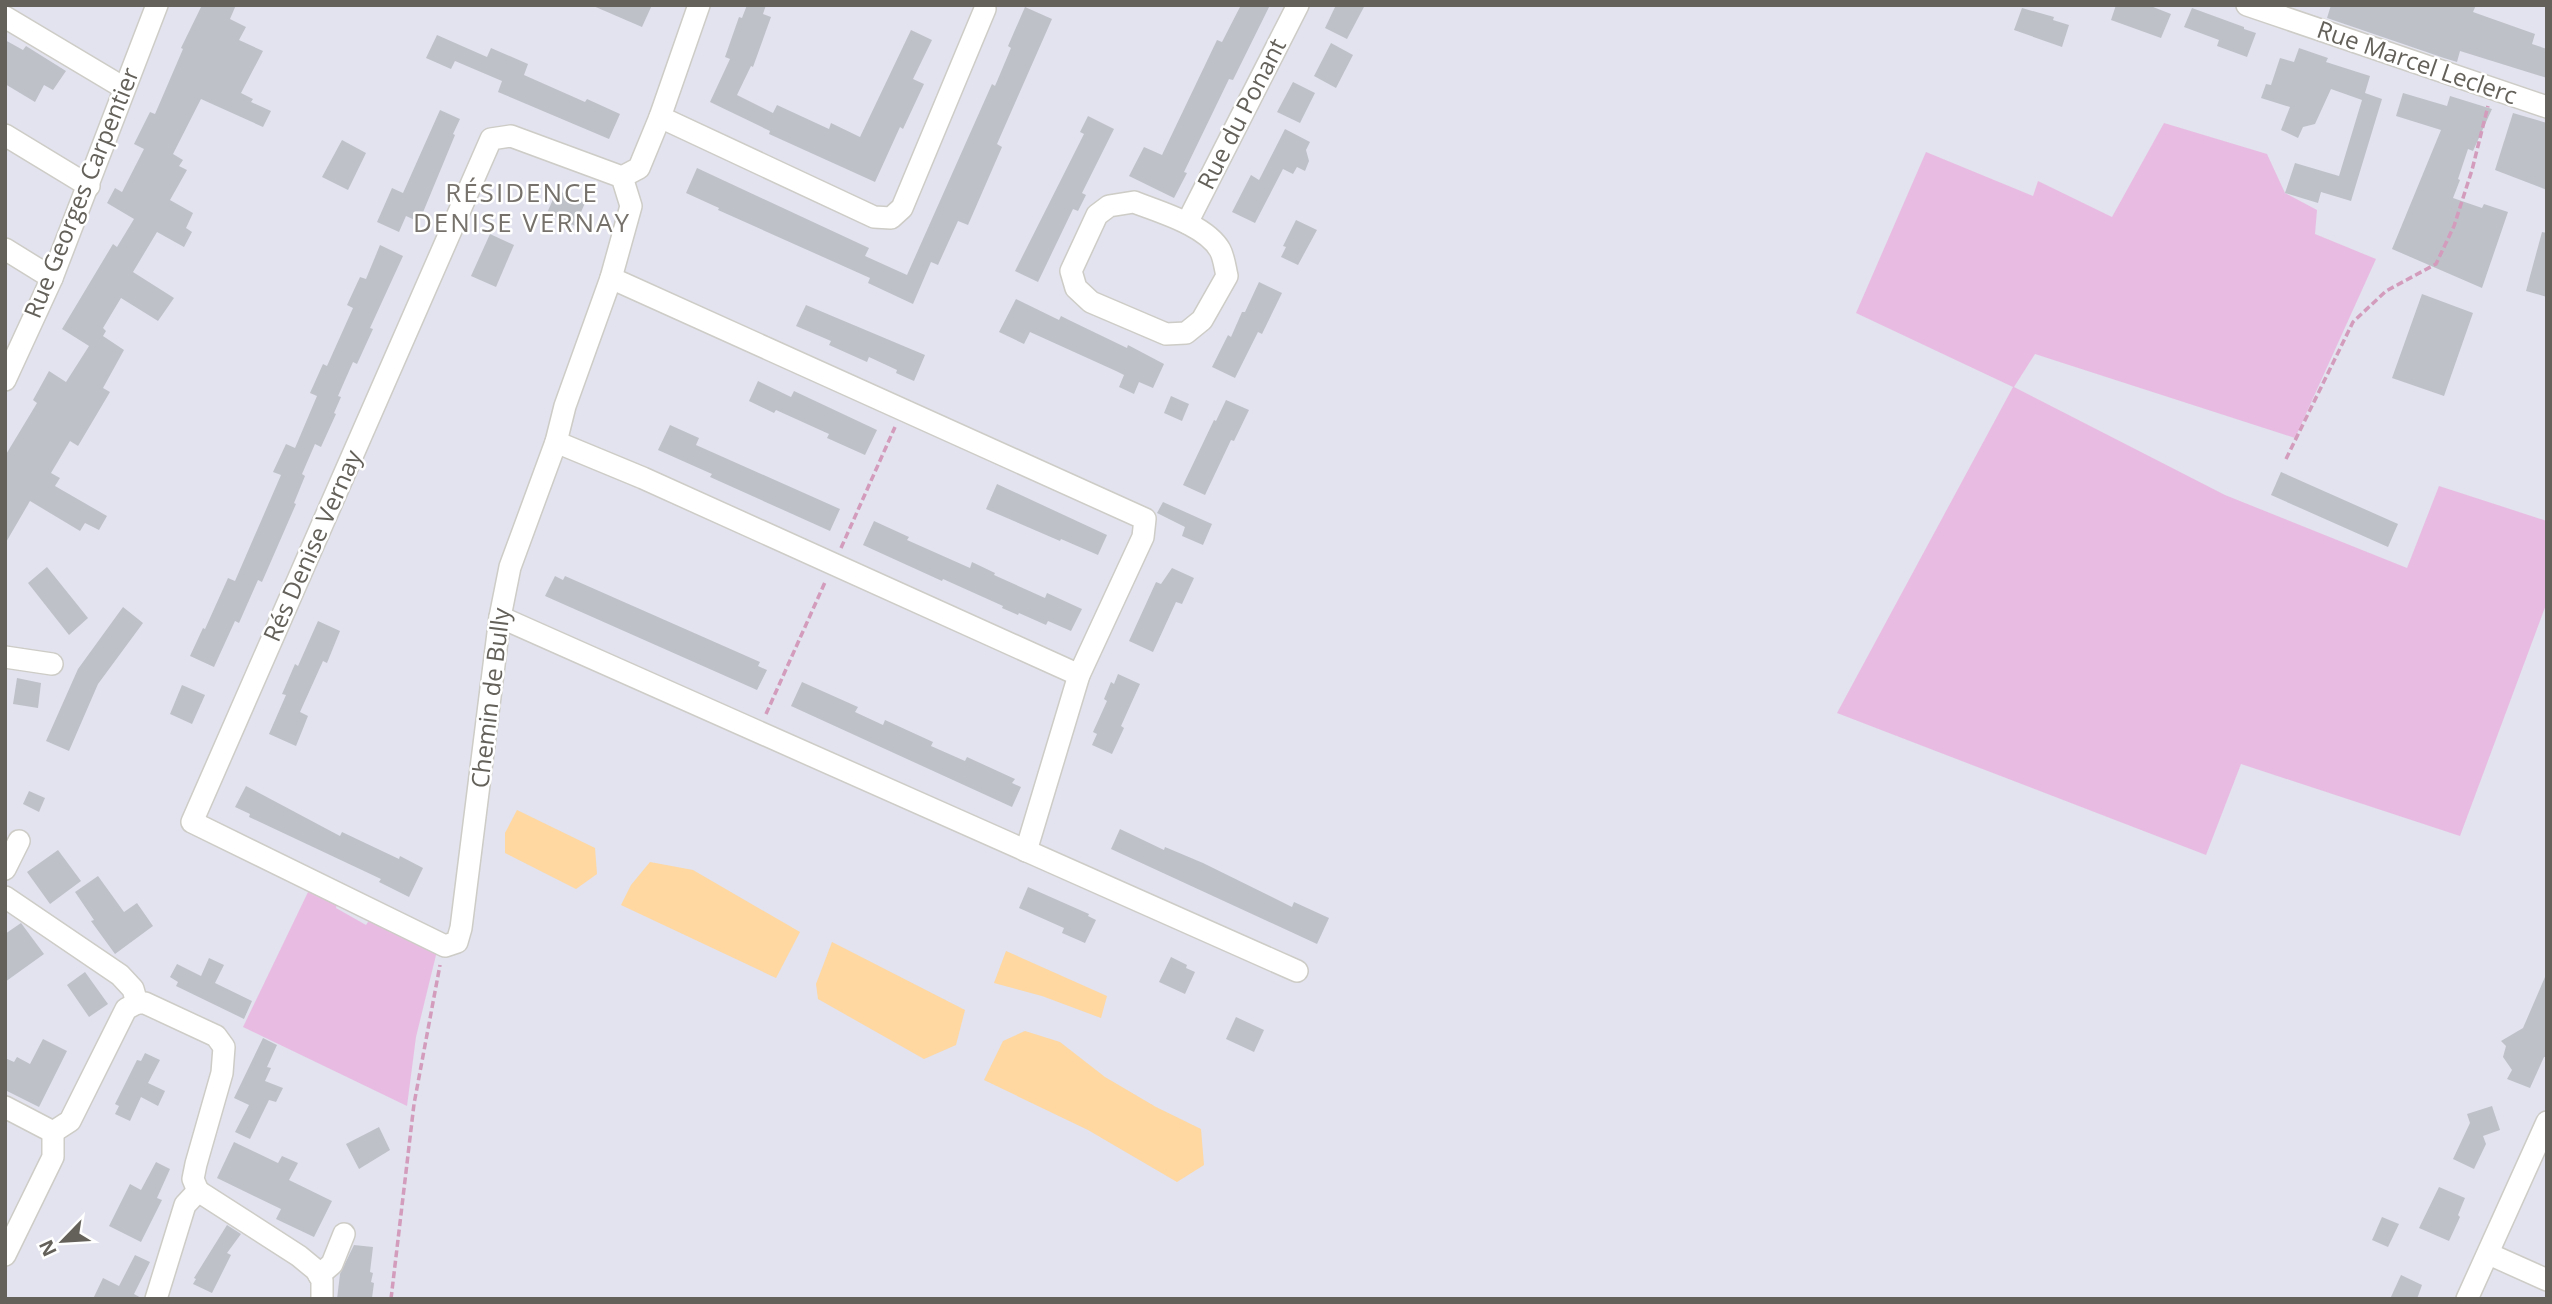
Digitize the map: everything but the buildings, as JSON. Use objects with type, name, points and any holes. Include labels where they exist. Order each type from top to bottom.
[{"type":"street","name":"Rue Georges Carpentier","points":[[5,380],[52,278],[156,5]]},
{"type":"street","points":[[622,177],[639,168],[699,5]]},
{"type":"street","name":"Rue du Ponant","points":[[1186,223],[1298,5]]},
{"type":"street","name":"Rue Marcel Leclerc","points":[[2247,5],[2277,10],[2547,107]]},
{"type":"street","points":[[660,117],[874,217],[891,218],[902,208],[985,9]]},
{"type":"street","points":[[5,17],[124,88]]},
{"type":"street","points":[[5,135],[89,186]]},
{"type":"street","name":"Rés Denise Vernay","points":[[444,946],[192,822],[491,139],[511,136],[622,177]]},
{"type":"street","name":"Chemin de Bully","points":[[444,946],[457,943],[461,928],[500,617],[510,567],[556,442],[565,406],[611,278],[631,206],[622,177]]},
{"type":"street","points":[[1135,202],[1186,223],[1212,239],[1221,251],[1227,276],[1202,320],[1186,333],[1166,334],[1091,302],[1076,288],[1071,271],[1097,215],[1110,206],[1135,202]]},
{"type":"street","points":[[5,250],[52,278]]},
{"type":"street","points":[[611,278],[1145,519],[1143,537],[1079,675],[1026,851]]},
{"type":"street","points":[[556,442],[643,478],[1079,675]]},
{"type":"street","points":[[500,617],[1297,971]]},
{"type":"street","points":[[5,657],[52,664]]},
{"type":"street","points":[[5,869],[19,841]]},
{"type":"street","points":[[5,897],[120,975],[133,989],[137,1003]]},
{"type":"street","points":[[53,1132],[71,1121],[126,1009],[137,1003],[145,1003],[215,1036],[224,1047],[222,1073],[193,1179],[198,1191],[316,1269],[322,1280],[322,1299]]},
{"type":"street","points":[[5,1107],[53,1132]]},
{"type":"street","points":[[2467,1299],[2547,1122]]},
{"type":"street","points":[[5,1255],[52,1157],[53,1132]]},
{"type":"street","points":[[156,1299],[185,1205],[198,1191]]},
{"type":"street","points":[[319,1275],[332,1264],[344,1234]]},
{"type":"street","points":[[2489,1254],[2547,1280]]},
{"type":"path","points":[[2286,459],[2353,322],[2386,291],[2436,264],[2454,226],[2493,89]]},
{"type":"path","points":[[391,1299],[414,1104],[444,946]]},
{"type":"shaded area","points":[[2164,123],[2267,154],[2285,193],[2317,210],[2315,234],[2376,259],[2295,438],[2035,354],[2014,387],[2225,495],[2407,568],[2439,486],[2547,521],[2547,602],[2460,836],[2241,764],[2206,855],[1837,713],[2013,387],[1856,313],[1926,152],[2033,196],[2038,181],[2112,217]]},
{"type":"shaded area","points":[[517,810],[595,848],[597,874],[576,889],[505,853],[505,833]]},
{"type":"shaded area","points":[[650,862],[693,870],[800,932],[776,978],[621,905],[631,885]]},
{"type":"shaded area","points":[[309,890],[337,903],[336,908],[366,925],[370,919],[437,951],[416,1037],[407,1106],[243,1027]]},
{"type":"shaded area","points":[[832,942],[965,1010],[956,1045],[924,1059],[818,999],[816,984]]},
{"type":"shaded area","points":[[1006,951],[1107,996],[1101,1018],[1042,996],[994,983]]},
{"type":"shaded area","points":[[1025,1031],[1060,1042],[1105,1077],[1201,1129],[1204,1165],[1177,1182],[1088,1130],[984,1080],[1003,1041]]},
{"type":"district","name":"RÉSIDENCE DENISE VERNAY","points":[[522,208]]}]
